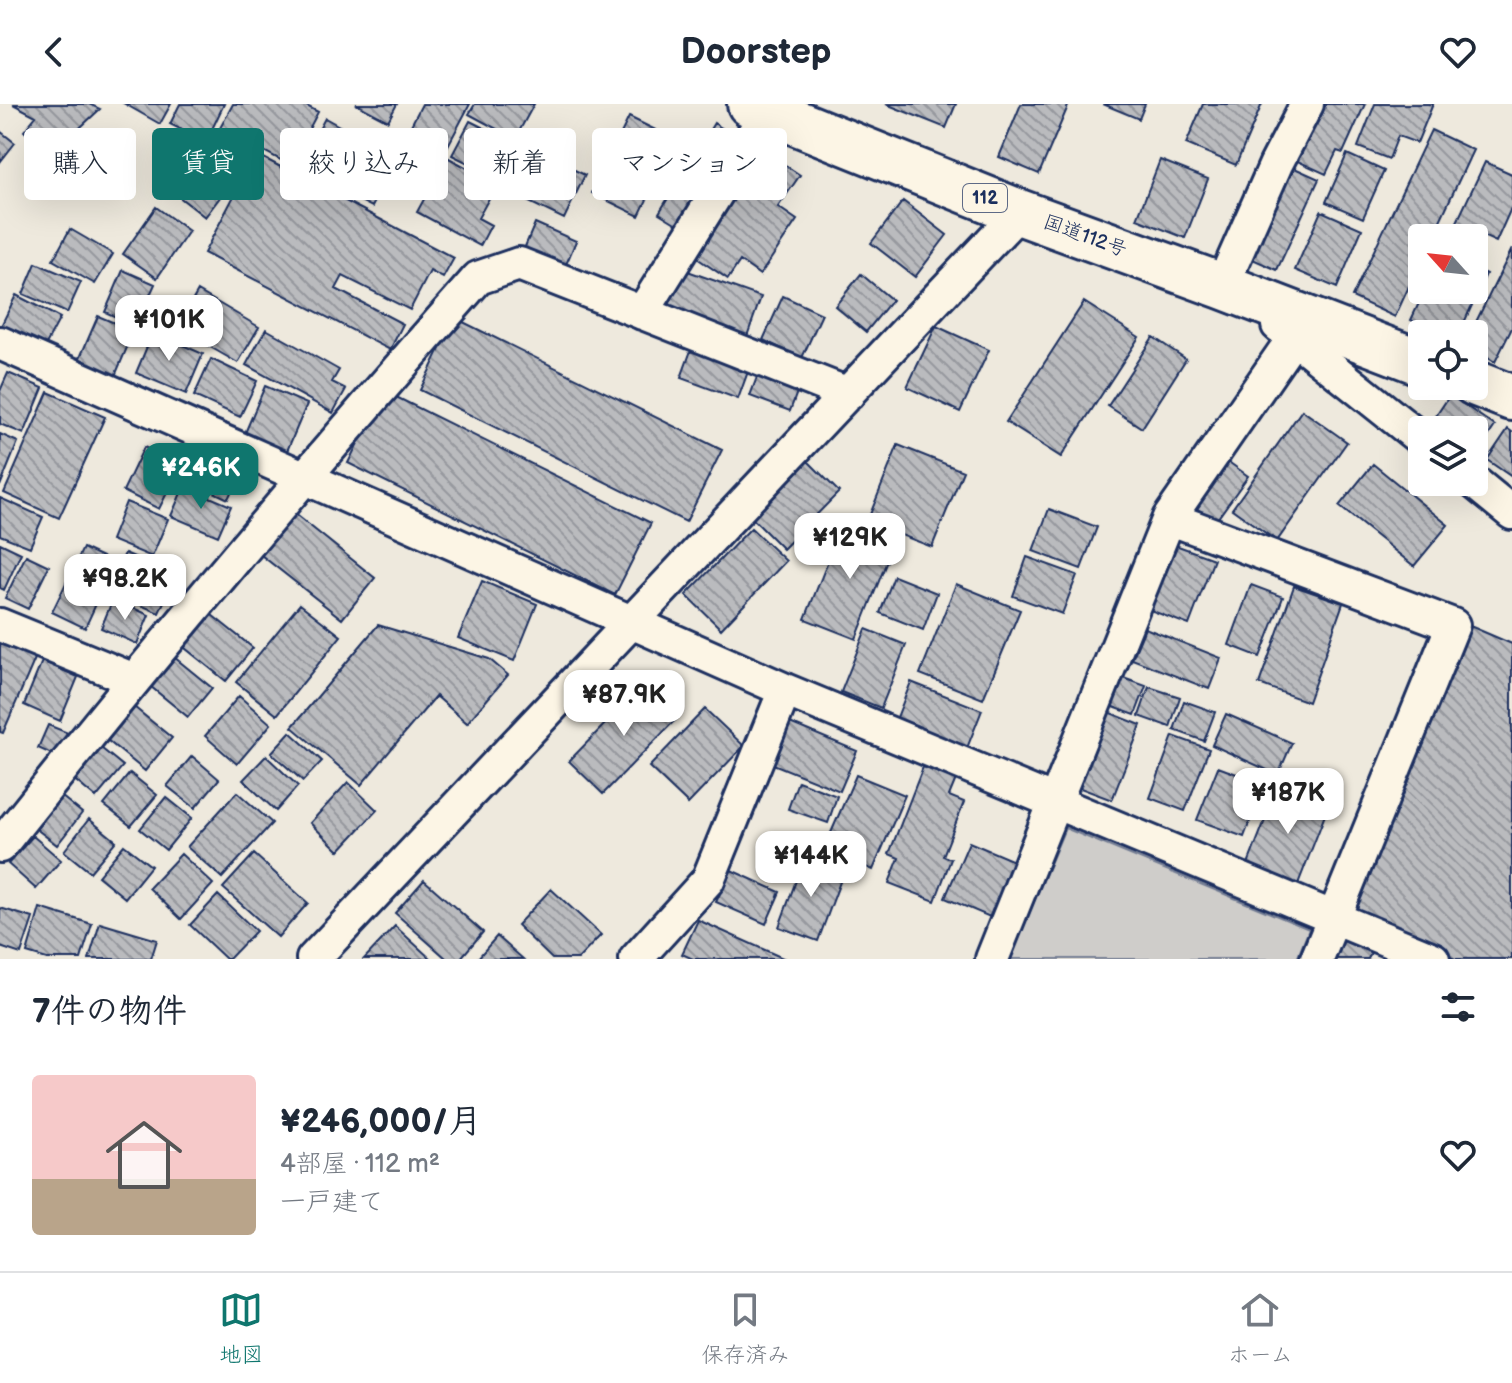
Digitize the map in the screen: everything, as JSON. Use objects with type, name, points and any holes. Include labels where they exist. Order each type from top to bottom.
[{"type":"highway","name":"国道112号","points":[[759,108],[1019,212],[1408,358]]},
{"type":"highway","points":[[1488,389],[1512,398]]},
{"type":"street","points":[[1307,104],[1276,164],[1222,286],[1295,336],[1408,429]]},
{"type":"street","points":[[642,313],[759,108]]},
{"type":"street","points":[[313,959],[1019,212]]},
{"type":"street","points":[[0,846],[132,679],[302,478],[478,278],[519,264],[848,394]]},
{"type":"street","points":[[992,959],[1169,518],[1295,336]]},
{"type":"street","points":[[0,343],[785,690],[1433,959]]},
{"type":"street","points":[[1488,493],[1512,513]]},
{"type":"street","points":[[1169,518],[1453,625],[1317,959]]},
{"type":"street","points":[[0,625],[132,679]]},
{"type":"street","points":[[636,959],[708,880],[785,690]]},
{"type":"shaded area","points":[[1065,828],[1309,929],[1297,959],[1010,959]]},
{"type":"building","points":[[13,104],[89,104],[100,109],[80,128],[26,128],[36,116]]},
{"type":"building","points":[[125,104],[171,104],[160,124]]},
{"type":"building","points":[[180,104],[224,104],[213,128],[178,128],[170,124]]},
{"type":"building","points":[[233,104],[303,104],[318,112],[310,128],[280,128],[280,160],[264,151],[264,128],[220,128]]},
{"type":"building","points":[[356,104],[397,104],[388,121]]},
{"type":"building","points":[[422,104],[470,104],[448,146],[448,128],[410,128]]},
{"type":"building","points":[[475,104],[534,104],[521,128],[495,128],[469,114]]},
{"type":"building","points":[[886,104],[956,104],[946,128]]},
{"type":"building","points":[[1021,104],[1069,104],[1039,174],[999,157]]},
{"type":"building","points":[[1103,104],[1145,104],[1139,119]]},
{"type":"building","points":[[1203,104],[1262,104],[1236,165],[1186,144]]},
{"type":"building","points":[[1318,104],[1365,104],[1343,153],[1337,151],[1326,174],[1293,159]]},
{"type":"building","points":[[1375,104],[1433,104],[1417,143],[1398,136],[1389,159],[1358,147]]},
{"type":"building","points":[[629,117],[651,128],[624,128]]},
{"type":"building","points":[[325,118],[343,128],[320,128]]},
{"type":"building","points":[[470,121],[484,128],[466,128]]},
{"type":"building","points":[[1431,130],[1473,150],[1439,224],[1408,224],[1408,289],[1395,317],[1352,297]]},
{"type":"building","points":[[0,131],[15,143],[0,162]]},
{"type":"building","points":[[464,132],[464,161],[452,155]]},
{"type":"building","points":[[1347,154],[1384,171],[1363,218],[1326,202]]},
{"type":"building","points":[[264,158],[280,167],[280,200],[344,200],[454,258],[443,278],[430,271],[410,310],[343,276],[336,289],[403,324],[390,350],[204,253],[232,200],[264,200]]},
{"type":"building","points":[[448,158],[464,166],[464,200],[488,200],[478,218],[491,225],[480,246],[417,212],[424,200],[448,200]]},
{"type":"building","points":[[1160,160],[1208,179],[1185,238],[1137,219]]},
{"type":"building","points":[[1485,162],[1512,174],[1512,206],[1496,242],[1488,238],[1488,224],[1456,224]]},
{"type":"building","points":[[787,166],[800,175],[787,194]]},
{"type":"building","points":[[1290,166],[1319,179],[1277,270],[1248,257]]},
{"type":"building","points":[[576,171],[585,175],[576,194]]},
{"type":"building","points":[[183,200],[218,200],[205,217]]},
{"type":"building","points":[[358,200],[376,200],[372,207]]},
{"type":"building","points":[[525,200],[573,200],[564,219]]},
{"type":"building","points":[[606,200],[647,200],[639,216]]},
{"type":"building","points":[[667,200],[703,200],[685,229],[659,213]]},
{"type":"building","points":[[727,200],[783,200],[778,207],[797,220],[760,275],[740,261],[728,279],[691,254]]},
{"type":"building","points":[[903,201],[947,235],[915,277],[871,243]]},
{"type":"building","points":[[156,207],[189,231],[157,278],[123,254]]},
{"type":"building","points":[[1321,211],[1362,229],[1337,288],[1295,270]]},
{"type":"building","points":[[535,223],[576,241],[565,267],[524,249]]},
{"type":"building","points":[[70,229],[113,254],[95,284],[53,260]]},
{"type":"building","points":[[1512,249],[1512,328],[1495,362],[1488,358],[1488,320],[1477,320],[1485,304],[1488,304],[1488,298]]},
{"type":"building","points":[[36,263],[81,282],[67,313],[23,294]]},
{"type":"building","points":[[682,269],[761,297],[746,339],[667,312]]},
{"type":"building","points":[[123,270],[155,284],[136,326],[105,312]]},
{"type":"building","points":[[861,274],[892,300],[866,332],[835,306]]},
{"type":"building","points":[[198,291],[259,327],[238,363],[177,328]]},
{"type":"building","points":[[16,295],[60,318],[43,350],[0,328]]},
{"type":"building","points":[[783,296],[822,314],[802,358],[763,340]]},
{"type":"building","points":[[1084,302],[1139,337],[1061,457],[1006,422]]},
{"type":"building","points":[[1418,304],[1472,304],[1465,320],[1411,320]]},
{"type":"building","points":[[98,316],[134,331],[115,376],[79,360]]},
{"type":"building","points":[[455,318],[722,450],[686,522],[420,390]]},
{"type":"building","points":[[936,326],[989,350],[960,412],[907,387]]},
{"type":"building","points":[[266,329],[339,370],[332,382],[346,389],[333,413],[246,365]]},
{"type":"building","points":[[153,332],[203,354],[186,394],[136,373]]},
{"type":"building","points":[[1153,337],[1186,359],[1142,428],[1108,406]]},
{"type":"building","points":[[693,345],[750,366],[738,399],[681,378]]},
{"type":"building","points":[[211,359],[257,381],[240,417],[194,396]]},
{"type":"building","points":[[760,369],[800,384],[790,411],[750,396]]},
{"type":"building","points":[[8,373],[43,388],[24,434],[0,424],[0,391]]},
{"type":"building","points":[[265,386],[307,404],[287,451],[245,433]]},
{"type":"building","points":[[384,391],[651,523],[615,595],[348,463]]},
{"type":"building","points":[[48,392],[105,417],[59,518],[4,493]]},
{"type":"building","points":[[1447,400],[1457,400],[1480,416],[1436,416]]},
{"type":"building","points":[[1302,410],[1347,442],[1277,541],[1232,509]]},
{"type":"building","points":[[1488,421],[1495,426],[1488,436]]},
{"type":"building","points":[[1508,429],[1512,432],[1512,477],[1488,459]]},
{"type":"building","points":[[0,434],[18,442],[0,486]]},
{"type":"building","points":[[898,445],[963,471],[932,547],[867,522]]},
{"type":"building","points":[[144,447],[181,465],[159,509],[123,491]]},
{"type":"building","points":[[200,448],[242,469],[228,499],[185,478]]},
{"type":"building","points":[[1223,458],[1248,476],[1215,522],[1191,504]]},
{"type":"building","points":[[808,461],[839,492],[783,549],[752,518]]},
{"type":"building","points":[[1373,464],[1408,492],[1408,496],[1412,496],[1448,525],[1414,566],[1339,506]]},
{"type":"building","points":[[184,486],[231,506],[218,536],[171,516]]},
{"type":"building","points":[[0,498],[43,517],[30,547],[0,535]]},
{"type":"building","points":[[126,502],[168,519],[152,557],[111,540]]},
{"type":"building","points":[[289,509],[375,578],[342,619],[256,551]]},
{"type":"building","points":[[1049,509],[1097,527],[1081,569],[1033,551]]},
{"type":"building","points":[[843,523],[894,543],[856,639],[805,619]]},
{"type":"building","points":[[751,528],[786,561],[721,629],[686,595]]},
{"type":"building","points":[[1167,542],[1214,559],[1189,625],[1142,607]]},
{"type":"building","points":[[0,543],[21,553],[4,590],[0,588]]},
{"type":"building","points":[[83,548],[115,563],[85,628],[52,612]]},
{"type":"building","points":[[125,553],[176,575],[159,613],[108,591]]},
{"type":"building","points":[[26,555],[49,566],[28,609],[5,598]]},
{"type":"building","points":[[1027,557],[1077,575],[1062,614],[1013,596]]},
{"type":"building","points":[[894,576],[937,593],[923,630],[880,613]]},
{"type":"building","points":[[482,581],[537,604],[514,661],[458,638]]},
{"type":"building","points":[[956,584],[1020,610],[983,699],[920,674]]},
{"type":"building","points":[[1251,585],[1283,597],[1260,657],[1229,645]]},
{"type":"building","points":[[1294,586],[1343,603],[1308,702],[1259,684]]},
{"type":"building","points":[[113,599],[149,615],[137,644],[101,628]]},
{"type":"building","points":[[300,604],[341,636],[277,715],[236,682]]},
{"type":"building","points":[[207,611],[253,648],[226,681],[180,644]]},
{"type":"building","points":[[378,625],[489,659],[508,675],[467,723],[436,696],[361,785],[292,727]]},
{"type":"building","points":[[1470,626],[1512,644],[1512,959],[1455,959],[1349,914]]},
{"type":"building","points":[[1145,628],[1221,658],[1209,689],[1132,659]]},
{"type":"building","points":[[866,629],[906,645],[881,708],[841,692]]},
{"type":"building","points":[[0,638],[37,654],[3,733],[0,732]]},
{"type":"building","points":[[174,657],[212,688],[188,717],[150,686]]},
{"type":"building","points":[[42,661],[78,677],[60,721],[24,705]]},
{"type":"building","points":[[1115,675],[1146,686],[1135,715],[1105,704]]},
{"type":"building","points":[[646,682],[680,715],[603,794],[569,761]]},
{"type":"building","points":[[911,682],[982,710],[967,748],[896,720]]},
{"type":"building","points":[[1149,687],[1180,697],[1170,727],[1139,716]]},
{"type":"building","points":[[239,696],[271,724],[237,764],[205,736]]},
{"type":"building","points":[[1184,701],[1215,712],[1204,741],[1174,730]]},
{"type":"building","points":[[134,707],[172,738],[145,771],[107,740]]},
{"type":"building","points":[[705,709],[744,746],[688,804],[649,767]]},
{"type":"building","points":[[1103,710],[1141,725],[1112,800],[1075,786]]},
{"type":"building","points":[[1226,714],[1292,743],[1278,775],[1212,745]]},
{"type":"building","points":[[785,721],[857,751],[840,791],[768,762]]},
{"type":"building","points":[[48,725],[68,733],[58,757],[38,748]]},
{"type":"building","points":[[290,732],[322,761],[303,781],[271,753]]},
{"type":"building","points":[[1173,736],[1209,749],[1185,811],[1150,798]]},
{"type":"building","points":[[96,744],[123,766],[96,798],[70,776]]},
{"type":"building","points":[[192,756],[219,779],[195,808],[167,786]]},
{"type":"building","points":[[266,756],[298,786],[276,811],[243,780]]},
{"type":"building","points":[[923,767],[956,779],[949,796],[964,802],[943,856],[951,859],[935,901],[889,883],[899,858],[889,854]]},
{"type":"building","points":[[1218,767],[1264,784],[1244,837],[1197,820]]},
{"type":"building","points":[[130,773],[157,795],[131,826],[104,805]]},
{"type":"building","points":[[856,775],[905,795],[873,870],[824,849]]},
{"type":"building","points":[[798,781],[837,796],[828,823],[788,809]]},
{"type":"building","points":[[348,782],[377,810],[339,851],[310,823]]},
{"type":"building","points":[[1278,787],[1328,807],[1298,884],[1248,864]]},
{"type":"building","points":[[56,792],[82,813],[57,845],[30,824]]},
{"type":"building","points":[[237,792],[272,823],[222,878],[187,847]]},
{"type":"building","points":[[166,797],[192,818],[166,850],[140,829]]},
{"type":"building","points":[[89,819],[116,841],[90,872],[64,851]]},
{"type":"building","points":[[33,836],[61,860],[36,889],[8,864]]},
{"type":"building","points":[[969,842],[1014,861],[990,917],[945,898]]},
{"type":"building","points":[[124,845],[151,866],[125,898],[98,876]]},
{"type":"building","points":[[181,854],[213,884],[181,919],[149,888]]},
{"type":"building","points":[[254,854],[308,903],[278,937],[223,888]]},
{"type":"building","points":[[805,856],[844,871],[818,941],[779,927]]},
{"type":"building","points":[[731,870],[780,892],[766,924],[716,902]]},
{"type":"building","points":[[424,880],[483,932],[460,959],[447,959],[395,913]]},
{"type":"building","points":[[551,889],[601,935],[578,959],[552,959],[517,925]]},
{"type":"building","points":[[218,895],[256,931],[229,959],[190,925]]},
{"type":"building","points":[[0,908],[33,918],[21,954],[0,947]]},
{"type":"building","points":[[40,908],[92,924],[81,959],[47,959],[27,953]]},
{"type":"building","points":[[698,920],[785,959],[693,959],[682,954]]},
{"type":"building","points":[[100,923],[157,940],[151,959],[89,959]]},
{"type":"building","points":[[395,926],[431,959],[364,959]]},
{"type":"building","points":[[497,936],[523,959],[477,959]]},
{"type":"building","points":[[1338,937],[1372,950],[1368,959],[1329,959]]}]
